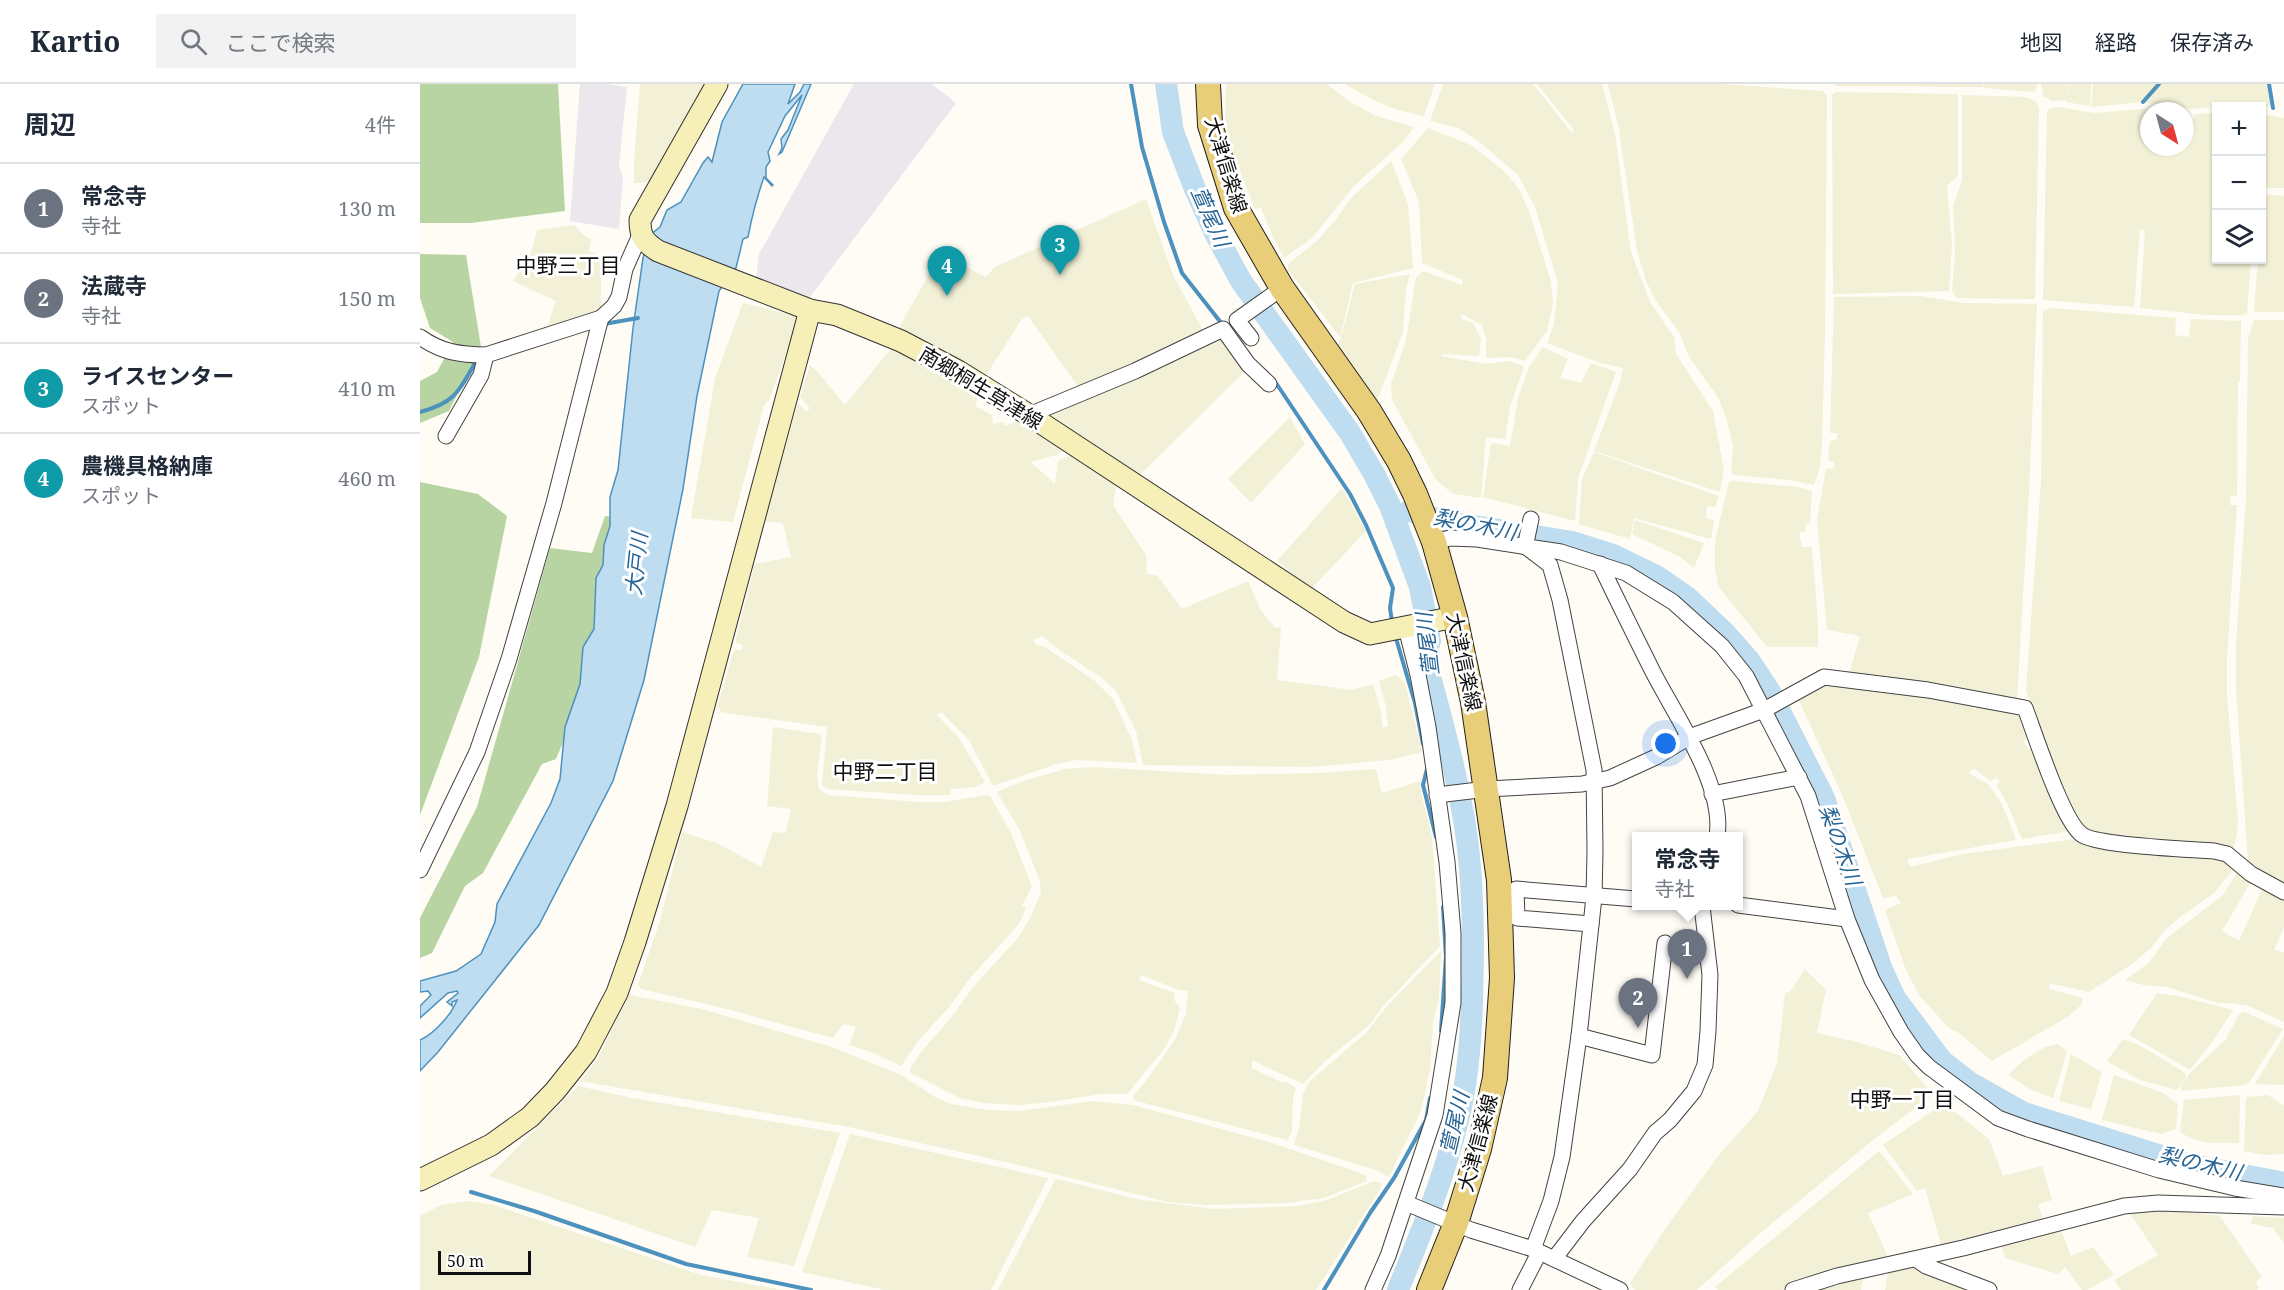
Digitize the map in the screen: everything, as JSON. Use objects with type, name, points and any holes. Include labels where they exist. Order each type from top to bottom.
[{"type":"main road","points":[[643,239],[640,220],[646,207],[675,161],[717,84]]},
{"type":"main road","name":"大津信楽線","points":[[1208,84],[1210,125],[1236,208],[1277,291],[1369,411],[1399,461],[1417,499],[1431,534],[1473,702],[1481,790],[1499,880],[1508,902],[1495,1078],[1479,1149],[1451,1222],[1429,1290]]},
{"type":"main road","name":"南郷桐生草津線","points":[[643,239],[658,250],[752,288],[810,310],[837,315],[901,341],[958,371],[1029,415],[1344,622],[1370,634],[1408,628],[1452,617]]},
{"type":"main road","points":[[420,1180],[491,1145],[530,1117],[555,1091],[586,1052],[617,993],[677,806],[810,310]]},
{"type":"street","points":[[420,870],[477,752],[509,659],[554,503],[600,323],[619,297],[625,269],[643,239]]},
{"type":"street","points":[[1251,338],[1237,320],[1277,291]]},
{"type":"street","points":[[420,337],[434,347],[448,352],[486,355],[600,323]]},
{"type":"street","points":[[1029,415],[1135,371],[1223,329],[1248,364],[1269,384]]},
{"type":"street","points":[[446,436],[480,375],[486,355]]},
{"type":"street","points":[[1526,547],[1531,519]]},
{"type":"street","points":[[1431,534],[1561,552],[1626,573],[1657,590],[1699,623],[1722,646],[1746,676],[1766,709],[1809,796],[1850,923],[1885,1005],[1917,1055],[1929,1067],[1998,1118],[2028,1129],[2159,1170],[2216,1184],[2284,1196]]},
{"type":"street","points":[[1526,547],[1550,565],[1558,592],[1594,770],[1594,897],[1579,1036],[1562,1157],[1551,1201],[1542,1254]]},
{"type":"street","points":[[1600,564],[1654,673],[1689,737],[1710,783],[1719,825],[1718,832]]},
{"type":"street","points":[[1373,1290],[1408,1205],[1436,1115],[1453,1003],[1453,933],[1447,862],[1428,727],[1408,628]]},
{"type":"street","points":[[1437,795],[1582,784],[1610,778],[1656,757],[1689,737],[1766,709],[1824,677],[1928,690],[2025,708],[2065,812],[2080,834],[2101,842],[2227,854],[2251,874],[2284,892]]},
{"type":"street","points":[[1712,794],[1799,777]]},
{"type":"street","points":[[1591,924],[1517,918],[1508,902],[1516,889],[1632,899]]},
{"type":"street","points":[[1743,906],[1850,923]]},
{"type":"street","points":[[1520,1290],[1542,1254],[1583,1221],[1630,1169],[1655,1133],[1670,1120],[1694,1091],[1705,1065],[1708,1031],[1710,975],[1702,910]]},
{"type":"street","points":[[1579,1036],[1652,1055],[1665,943]]},
{"type":"street","points":[[2211,1205],[2216,1184]]},
{"type":"street","points":[[1793,1290],[1838,1276],[1916,1259],[2124,1206],[2158,1203],[2284,1208]]},
{"type":"street","points":[[1408,1205],[1542,1254],[1613,1289]]},
{"type":"street","points":[[1916,1259],[1926,1266],[1989,1290]]},
{"type":"shaded area","points":[[580,84],[627,87],[619,165],[623,178],[619,229],[570,221]]},
{"type":"shaded area","points":[[640,84],[705,84],[650,182],[634,183],[634,162]]},
{"type":"shaded area","points":[[854,84],[932,84],[956,103],[807,301],[756,278],[759,254]]},
{"type":"shaded area","points":[[1226,84],[1327,84],[1347,100],[1376,116],[1414,127],[1403,142],[1354,186],[1312,238],[1284,258],[1261,208],[1255,209],[1231,150],[1225,116]]},
{"type":"shaded area","points":[[1345,84],[1435,84],[1424,116],[1398,110],[1375,101]]},
{"type":"shaded area","points":[[1443,84],[1533,84],[1572,133],[1574,130],[1537,84],[1602,84],[1615,134],[1631,252],[1650,302],[1674,337],[1676,354],[1713,411],[1724,470],[1720,492],[1594,451],[1623,368],[1600,363],[1547,343],[1554,325],[1558,283],[1535,207],[1518,175],[1477,140],[1458,128],[1430,121]]},
{"type":"shaded area","points":[[1608,84],[1721,84],[1823,91],[1827,95],[1822,444],[1820,467],[1814,485],[1790,480],[1733,475],[1731,472],[1733,447],[1719,399],[1688,355],[1679,332],[1656,301],[1646,281],[1637,250],[1618,124]]},
{"type":"shaded area","points":[[1834,84],[1983,84],[1983,87],[1836,86]]},
{"type":"shaded area","points":[[1984,84],[2037,84],[2033,92],[1984,88]]},
{"type":"shaded area","points":[[2041,84],[2069,84],[2067,96],[2070,84],[2091,84],[2090,106],[2066,102],[2066,100],[2052,101],[2043,96]]},
{"type":"shaded area","points":[[2093,84],[2266,84],[2271,104],[2266,108],[2266,102],[2212,102],[2212,107],[2194,109],[2194,102],[2140,102],[2091,107]]},
{"type":"shaded area","points":[[1835,92],[1958,94],[1958,176],[1947,186],[1952,246],[1949,291],[1833,294],[1832,95]]},
{"type":"shaded area","points":[[1962,95],[2026,97],[2035,101],[2039,107],[2035,299],[1957,298],[1952,291],[1955,251],[1953,206],[1962,180]]},
{"type":"shaded area","points":[[2058,107],[2094,113],[2140,109],[2140,156],[2194,156],[2194,118],[2196,114],[2212,113],[2212,264],[2251,264],[2247,312],[2243,315],[2206,315],[2140,308],[2145,231],[2140,229],[2134,307],[2043,300],[2047,111]]},
{"type":"shaded area","points":[[2266,115],[2284,118],[2284,188],[2266,188]]},
{"type":"shaded area","points":[[1428,128],[1471,145],[1505,172],[1519,189],[1529,211],[1551,282],[1553,304],[1547,331],[1525,361],[1510,357],[1486,358],[1486,339],[1482,325],[1462,314],[1461,319],[1473,323],[1481,339],[1479,356],[1443,354],[1441,356],[1486,364],[1509,361],[1524,366],[1510,407],[1505,439],[1486,437],[1481,498],[1453,494],[1436,480],[1392,400],[1391,384],[1406,340],[1416,278],[1423,271],[1462,285],[1463,280],[1422,263],[1419,202],[1401,159]]},
{"type":"shaded area","points":[[1391,161],[1408,204],[1413,268],[1353,283],[1340,337],[1288,270],[1288,264],[1316,242],[1352,197]]},
{"type":"shaded area","points":[[2266,194],[2284,196],[2284,312],[2255,312],[2258,264],[2266,264]]},
{"type":"shaded area","points":[[1146,199],[1173,275],[1205,334],[1081,391],[1028,316],[1022,319],[981,383],[894,337],[940,254],[986,277],[995,267]]},
{"type":"shaded area","points":[[574,225],[591,240],[589,251],[607,259],[601,272],[601,309],[589,316],[546,330],[556,301],[513,281],[531,253],[537,230]]},
{"type":"shaded area","points":[[1410,274],[1406,289],[1403,332],[1377,401],[1336,350],[1355,284]]},
{"type":"shaded area","points":[[1921,296],[1964,303],[2037,304],[2017,701],[1849,674],[1860,636],[1827,630],[1817,520],[1826,469],[1834,468],[1834,463],[1828,460],[1830,441],[1837,439],[1837,433],[1830,433],[1834,297]]},
{"type":"shaded area","points":[[743,303],[793,315],[798,321],[769,400],[764,405],[733,522],[691,518],[715,378]]},
{"type":"shaded area","points":[[2051,308],[2176,318],[2175,335],[2189,337],[2191,319],[2241,321],[2237,495],[2230,497],[2230,505],[2237,505],[2227,658],[2227,694],[2238,822],[2234,847],[2134,840],[2096,833],[2081,827],[2061,788],[2059,777],[2044,748],[2033,716],[2026,690],[2041,482],[2043,311]]},
{"type":"shaded area","points":[[2254,320],[2284,320],[2284,888],[2248,863],[2236,688],[2236,644],[2246,499],[2248,338]]},
{"type":"shaded area","points":[[1217,335],[1248,368],[1139,476],[1047,415]]},
{"type":"shaded area","points":[[893,346],[980,393],[975,406],[992,415],[993,424],[1003,422],[1005,426],[1021,420],[1066,449],[1056,455],[1031,462],[1055,484],[1058,461],[1071,455],[1117,483],[1113,505],[1146,555],[1147,574],[1158,576],[1182,609],[1248,581],[1260,609],[1275,628],[1281,627],[1277,680],[1352,690],[1373,684],[1383,728],[1388,726],[1379,681],[1396,675],[1405,683],[1422,752],[1389,760],[1310,767],[1143,765],[1136,731],[1116,691],[1102,678],[1042,636],[1033,640],[1037,645],[1045,647],[1095,681],[1113,699],[1132,740],[1137,763],[1077,760],[1056,764],[993,786],[969,740],[941,712],[937,715],[959,738],[985,782],[976,787],[951,789],[950,795],[827,789],[822,785],[827,727],[720,712],[720,708],[717,708],[734,650],[742,650],[743,645],[736,643],[736,638],[755,564],[791,557],[783,523],[763,521],[798,403],[806,412],[810,408],[800,397],[810,365],[845,405]]},
{"type":"shaded area","points":[[1543,347],[1568,359],[1560,378],[1581,383],[1591,363],[1616,372],[1578,478],[1575,521],[1483,497],[1492,443],[1510,446],[1518,398],[1529,367]]},
{"type":"shaded area","points":[[1290,417],[1305,444],[1251,503],[1228,479]]},
{"type":"shaded area","points":[[1594,452],[1719,496],[1715,507],[1707,506],[1706,518],[1714,520],[1711,539],[1634,518],[1630,539],[1579,524],[1582,479]]},
{"type":"shaded area","points":[[1729,482],[1797,487],[1812,491],[1810,523],[1806,524],[1805,531],[1799,533],[1802,547],[1812,547],[1818,647],[1767,647],[1718,586],[1715,541]]},
{"type":"shaded area","points":[[1342,488],[1366,531],[1311,589],[1277,561]]},
{"type":"shaded area","points":[[1635,520],[1704,543],[1694,568],[1680,557],[1632,534]]},
{"type":"shaded area","points":[[1825,681],[1966,701],[1976,710],[1978,703],[2023,712],[2033,740],[2027,737],[2023,743],[2034,752],[2070,831],[2022,839],[1997,786],[2000,781],[1996,778],[1991,781],[1973,768],[1969,773],[1989,785],[2002,804],[2016,840],[1907,859],[1910,867],[1963,854],[2075,839],[2091,847],[2101,845],[2219,855],[2233,866],[2232,871],[2214,893],[2180,917],[2163,932],[2151,948],[2132,964],[2089,992],[2049,983],[2049,989],[2083,998],[2082,1004],[2069,1016],[1992,1061],[1959,1033],[1949,1028],[1919,995],[1906,970],[1885,910],[1901,903],[1896,896],[1883,898],[1843,797],[1797,696]]},
{"type":"shaded area","points":[[773,727],[819,734],[822,737],[817,775],[819,789],[827,795],[920,802],[944,802],[990,796],[1011,833],[1032,887],[1022,905],[1026,908],[1019,924],[971,977],[950,1006],[919,1040],[901,1066],[874,1053],[849,1045],[856,1027],[843,1024],[833,1038],[719,1007],[641,989],[638,985],[660,921],[682,832],[717,843],[761,867],[773,832],[786,833],[791,809],[767,806]]},
{"type":"shaded area","points":[[1093,767],[1227,775],[1376,769],[1382,793],[1421,781],[1420,789],[1432,837],[1440,946],[1385,1004],[1369,1025],[1324,1062],[1303,1084],[1252,1060],[1252,1068],[1296,1088],[1293,1098],[1292,1132],[1287,1140],[1133,1100],[1134,1095],[1175,1040],[1186,1014],[1188,991],[1179,990],[1141,975],[1139,980],[1175,993],[1174,1000],[1180,1008],[1175,1028],[1164,1049],[1127,1094],[1101,1094],[1020,1105],[984,1103],[960,1098],[911,1073],[910,1069],[920,1053],[951,1018],[974,986],[1018,938],[1041,893],[1040,881],[1020,831],[997,792],[1026,780],[1066,769]]},
{"type":"shaded area","points":[[2238,871],[2253,878],[2222,931],[2239,941],[2264,885],[2284,897],[2284,927],[2274,950],[2284,952],[2284,1022],[2249,1006],[2217,1003],[2167,987],[2143,985],[2125,980],[2149,963],[2166,939],[2223,895]]},
{"type":"shaded area","points":[[1441,951],[1439,999],[1433,1022],[1430,1070],[1421,1111],[1389,1177],[1376,1170],[1294,1145],[1303,1094],[1310,1081],[1366,1033],[1388,1005]]},
{"type":"shaded area","points":[[1805,969],[1826,990],[1817,1033],[1899,1055],[1933,1094],[1873,1140],[1758,1235],[1697,1290],[1635,1290],[1630,1283],[1665,1229],[1719,1155],[1758,1111],[1777,1063],[1785,993],[1790,992]]},
{"type":"shaded area","points":[[2157,993],[2233,1010],[2213,1041],[2190,1070],[2129,1035]]},
{"type":"shaded area","points":[[629,995],[702,1009],[832,1047],[901,1075],[935,1097],[951,1104],[987,1110],[1021,1111],[1092,1101],[1133,1105],[1269,1142],[1366,1175],[1367,1181],[1324,1198],[1287,1203],[1207,1205],[1168,1202],[1010,1163],[849,1127],[580,1081],[597,1060]]},
{"type":"shaded area","points":[[2244,1012],[2283,1029],[2250,1081],[2245,1085],[2181,1091],[2181,1086],[2191,1072],[2226,1039],[2239,1014]]},
{"type":"shaded area","points":[[2284,1036],[2284,1085],[2255,1084]]},
{"type":"shaded area","points":[[2123,1039],[2141,1046],[2185,1073],[2186,1077],[2177,1090],[2140,1080],[2107,1061]]},
{"type":"shaded area","points":[[2058,1044],[2067,1052],[2053,1098],[2032,1090],[2008,1075],[2024,1060],[2045,1047]]},
{"type":"shaded area","points":[[2071,1054],[2102,1072],[2091,1109],[2059,1101]]},
{"type":"shaded area","points":[[2114,1075],[2163,1093],[2178,1104],[2176,1129],[2161,1134],[2102,1120]]},
{"type":"shaded area","points":[[578,1086],[632,1098],[840,1133],[794,1266],[747,1257],[759,1218],[712,1210],[695,1247],[489,1176]]},
{"type":"shaded area","points":[[2240,1095],[2239,1143],[2208,1143],[2190,1138],[2180,1132],[2184,1100]]},
{"type":"shaded area","points":[[2268,1095],[2284,1106],[2284,1154],[2265,1155],[2244,1151],[2246,1097]]},
{"type":"shaded area","points":[[1944,1103],[1989,1139],[2003,1176],[2042,1166],[2052,1200],[2038,1204],[2043,1219],[1942,1248],[1925,1188],[1917,1191],[1883,1145]]},
{"type":"shaded area","points":[[850,1134],[1048,1178],[991,1290],[885,1290],[802,1272]]},
{"type":"shaded area","points":[[1879,1151],[1913,1194],[1868,1213],[1890,1261],[1799,1283],[1782,1290],[1718,1290],[1715,1287]]},
{"type":"shaded area","points":[[1055,1180],[1136,1199],[1214,1209],[1297,1206],[1324,1201],[1375,1181],[1382,1183],[1316,1290],[998,1290]]},
{"type":"shaded area","points":[[468,1201],[494,1205],[701,1275],[782,1290],[420,1290],[420,1216],[441,1205]]},
{"type":"shaded area","points":[[2151,1207],[2220,1216],[2262,1277],[2256,1282],[2259,1288],[2257,1290],[2121,1290],[2114,1280],[2158,1255],[2129,1212]]},
{"type":"shaded area","points":[[2253,1216],[2284,1218],[2284,1243],[2273,1228],[2251,1224]]},
{"type":"shaded area","points":[[2060,1227],[2071,1256],[2093,1247],[2114,1275],[2087,1290],[2082,1290],[2065,1267],[2058,1274],[2005,1258],[2000,1241]]},
{"type":"shaded area","points":[[1911,1266],[1976,1290],[1885,1290],[1888,1272]]},
{"type":"shaded area","points":[[1864,1276],[1861,1290],[1806,1290]]},
{"type":"green space","points":[[420,84],[558,84],[565,211],[471,223],[420,223]]},
{"type":"green space","points":[[420,254],[466,255],[481,347],[449,411],[420,423],[420,381],[437,372],[453,342],[430,328],[420,298]]},
{"type":"green space","points":[[420,482],[478,494],[507,516],[479,657],[420,815]]},
{"type":"green space","points":[[605,516],[618,518],[578,706],[556,759],[542,764],[483,873],[465,886],[432,953],[420,958],[420,918],[477,807],[550,548],[592,553]]},
{"type":"water","name":"大戸川","points":[[743,84],[795,84],[788,104],[800,92],[804,84],[811,84],[782,152],[779,154],[782,148],[781,139],[788,130],[802,95],[785,116],[768,152],[770,161],[766,167],[766,178],[773,185],[764,177],[748,237],[743,239],[736,268],[719,291],[697,396],[683,489],[644,680],[613,781],[539,925],[438,1052],[420,1071],[420,1040],[437,1028],[447,1017],[457,1000],[452,1002],[452,1006],[447,1002],[458,993],[457,991],[448,993],[420,1018],[420,1006],[431,995],[428,991],[420,992],[420,981],[456,971],[481,954],[495,922],[497,904],[551,803],[560,779],[565,727],[580,684],[583,647],[594,629],[596,578],[603,565],[604,545],[610,526],[610,497],[618,470],[643,258],[650,235],[660,227],[667,210],[681,202],[708,157],[712,162],[722,122]]},
{"type":"waterway","points":[[1131,84],[1142,147],[1182,273],[1222,324]]},
{"type":"waterway","name":"萱尾川","points":[[1166,84],[1173,132],[1215,233],[1241,281],[1350,433],[1374,474],[1390,506],[1420,587],[1430,641],[1425,658],[1452,763],[1468,847],[1473,912],[1472,1014],[1466,1077],[1457,1124],[1438,1187],[1398,1290]]},
{"type":"waterway","points":[[2143,102],[2159,84]]},
{"type":"waterway","points":[[2269,84],[2273,108]]},
{"type":"waterway","points":[[604,324],[638,318]]},
{"type":"waterway","points":[[420,412],[441,405],[454,395],[475,363]]},
{"type":"waterway","points":[[1274,380],[1350,494],[1366,525],[1393,588],[1390,608],[1392,622]]},
{"type":"waterway","name":"梨の木川","points":[[1409,511],[1444,521],[1572,542],[1613,555],[1658,577],[1687,597],[1725,633],[1749,660],[1770,692],[1824,798],[1882,970],[1895,998],[1942,1061],[1969,1082],[2024,1113],[2187,1164],[2284,1183]]},
{"type":"waterway","points":[[1395,635],[1415,703],[1423,744]]},
{"type":"waterway","points":[[1427,769],[1423,785],[1436,837]]},
{"type":"waterway","points":[[1441,1031],[1446,957],[1443,907]]},
{"type":"waterway","points":[[1324,1290],[1370,1213],[1394,1178],[1426,1120],[1430,1098]]},
{"type":"waterway","points":[[471,1192],[534,1211],[686,1264],[811,1290]]},
{"type":"place","name":"ライスセンター","points":[[1060,275]]},
{"type":"place","name":"農機具格納庫","points":[[947,296]]},
{"type":"place","name":"常念寺","points":[[1687,979]]},
{"type":"place","name":"法蔵寺","points":[[1638,1028]]},
{"type":"district","name":"中野三丁目","points":[[568,266]]},
{"type":"district","name":"中野二丁目","points":[[885,772]]},
{"type":"district","name":"中野一丁目","points":[[1902,1100]]}]
